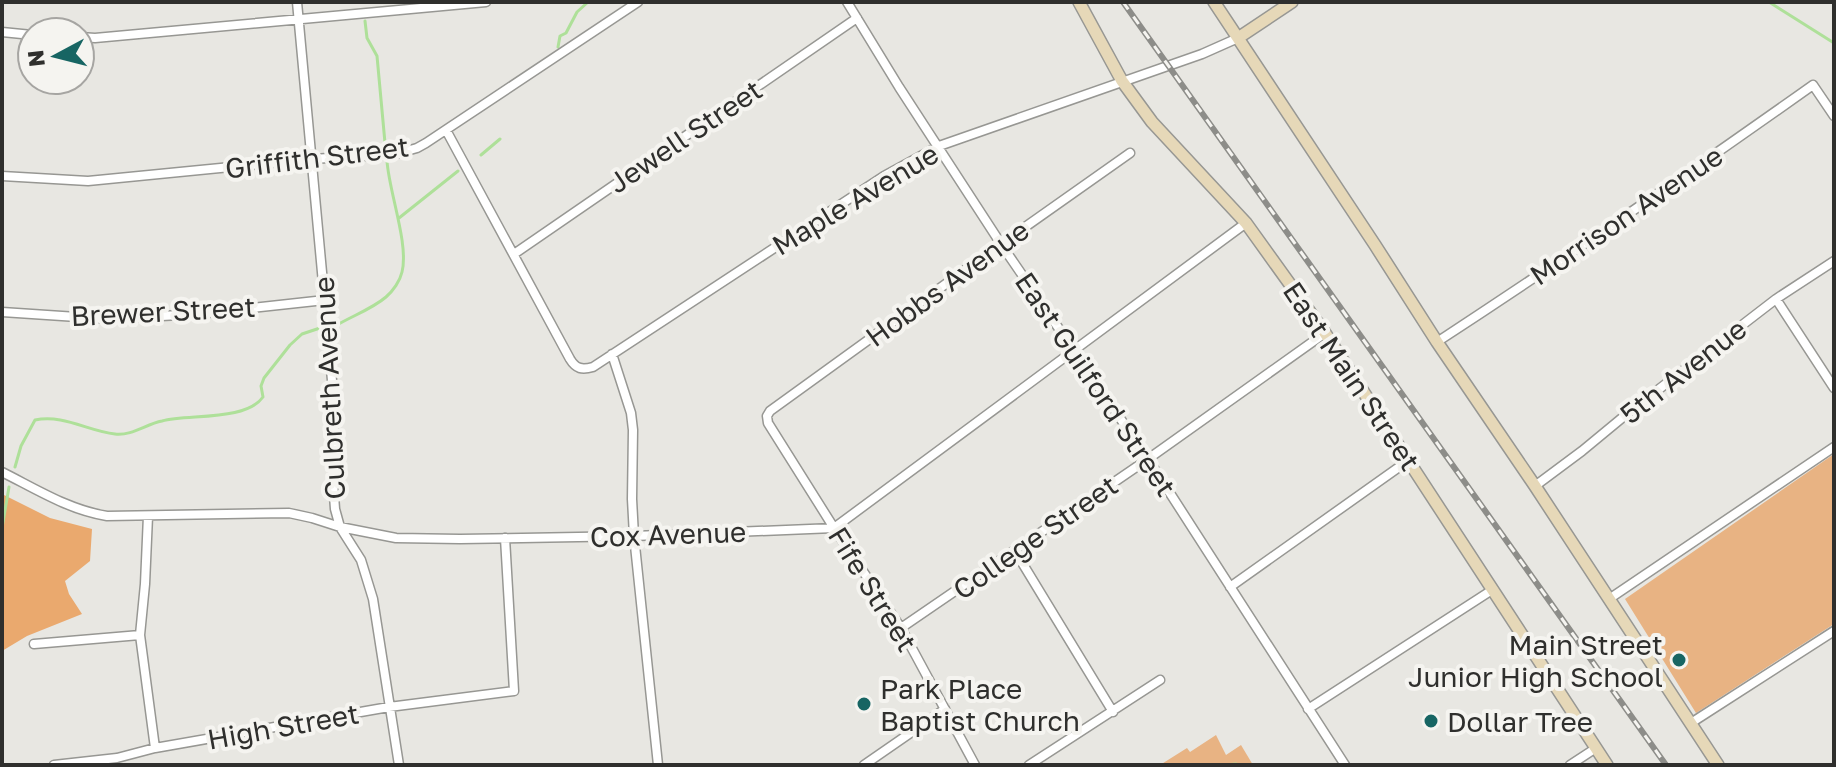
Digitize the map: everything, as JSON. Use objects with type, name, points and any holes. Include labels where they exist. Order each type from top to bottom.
[{"type":"street","name":"Culbreth Avenue","points":[[297,2],[334,402],[335,509],[340,527],[361,560],[373,599],[399,765]]},
{"type":"street","points":[[96,38],[486,2]]},
{"type":"street","name":"Griffith Street","points":[[2,176],[88,181],[396,154],[417,148],[446,130],[638,2]]},
{"type":"street","name":"East Guilford Street","points":[[847,2],[1001,244],[1148,459],[1345,765]]},
{"type":"street","name":"East Main Street","points":[[1079,2],[1122,81],[1152,122],[1246,223],[1325,333],[1607,765]]},
{"type":"street","points":[[1214,2],[1718,765]]},
{"type":"street","points":[[1238,38],[1292,2]]},
{"type":"street","name":"Jewell Street","points":[[514,254],[857,18]]},
{"type":"street","name":"Maple Avenue","points":[[514,254],[570,359],[575,367],[583,370],[593,367],[884,176],[939,146],[1202,54],[1238,38]]},
{"type":"street","name":"Morrison Avenue","points":[[1437,342],[1539,276],[1813,85],[1834,116]]},
{"type":"street","points":[[446,130],[514,254]]},
{"type":"street","name":"Hobbs Avenue","points":[[767,416],[1130,153]]},
{"type":"street","points":[[834,528],[1246,223]]},
{"type":"street","name":"5th Avenue","points":[[1535,486],[1776,299],[1834,261]]},
{"type":"street","points":[[1776,299],[1834,388]]},
{"type":"street","name":"Brewer Street","points":[[2,312],[107,319],[198,314],[325,300]]},
{"type":"street","name":"College Street","points":[[901,628],[1325,333]]},
{"type":"street","points":[[612,354],[631,413],[633,430],[634,536],[658,765]]},
{"type":"street","name":"Fife Street","points":[[767,416],[768,423],[834,528],[901,628],[975,765]]},
{"type":"street","points":[[1609,599],[1834,447]]},
{"type":"street","points":[[1230,587],[1409,460]]},
{"type":"street","name":"Cox Avenue","points":[[2,472],[89,513],[148,516],[289,513],[396,538],[634,536],[834,528]]},
{"type":"street","points":[[148,516],[140,635],[155,748]]},
{"type":"street","name":"High Street","points":[[54,765],[117,758],[155,748],[389,707],[514,691],[505,538]]},
{"type":"street","points":[[1015,551],[1113,712]]},
{"type":"street","points":[[1308,709],[1492,590]]},
{"type":"street","points":[[1691,723],[1834,631]]},
{"type":"street","points":[[34,644],[140,635]]},
{"type":"street","points":[[1029,765],[1160,680]]},
{"type":"street","points":[[864,765],[945,709]]},
{"type":"street","points":[[1570,765],[1596,748]]},
{"type":"shaded area","points":[[1834,454],[1834,624],[1696,713],[1625,599]]},
{"type":"shaded area","points":[[2,494],[50,518],[92,529],[90,561],[65,581],[82,614],[27,636],[2,651]]},
{"type":"shaded area","points":[[1216,735],[1226,755],[1241,745],[1253,765],[1160,765],[1187,748],[1190,752]]},
{"type":"waterway","points":[[558,47],[560,36],[566,33],[577,12],[588,2]]},
{"type":"waterway","points":[[1769,2],[1834,43]]},
{"type":"waterway","points":[[365,21],[367,38],[377,56],[385,143]]},
{"type":"waterway","points":[[481,155],[500,139]]},
{"type":"waterway","points":[[337,325],[389,295],[401,275],[403,247],[387,161]]},
{"type":"waterway","points":[[399,218],[458,171]]},
{"type":"waterway","points":[[15,467],[21,446],[35,420],[56,419],[121,434],[162,421],[231,413],[255,405],[263,397],[261,386],[264,378],[290,345],[302,334],[320,328]]},
{"type":"waterway","points":[[2,528],[9,487]]},
{"type":"waterway","points":[[1226,765],[1236,764]]},
{"type":"waterway","points":[[1210,765],[1220,765]]},
{"type":"railway","points":[[1123,2],[1666,765]]},
{"type":"place","name":"Main Street Junior High School","points":[[1679,660]]},
{"type":"place","name":"Park Place Baptist Church","points":[[864,704]]},
{"type":"place","name":"Dollar Tree","points":[[1431,721]]}]
